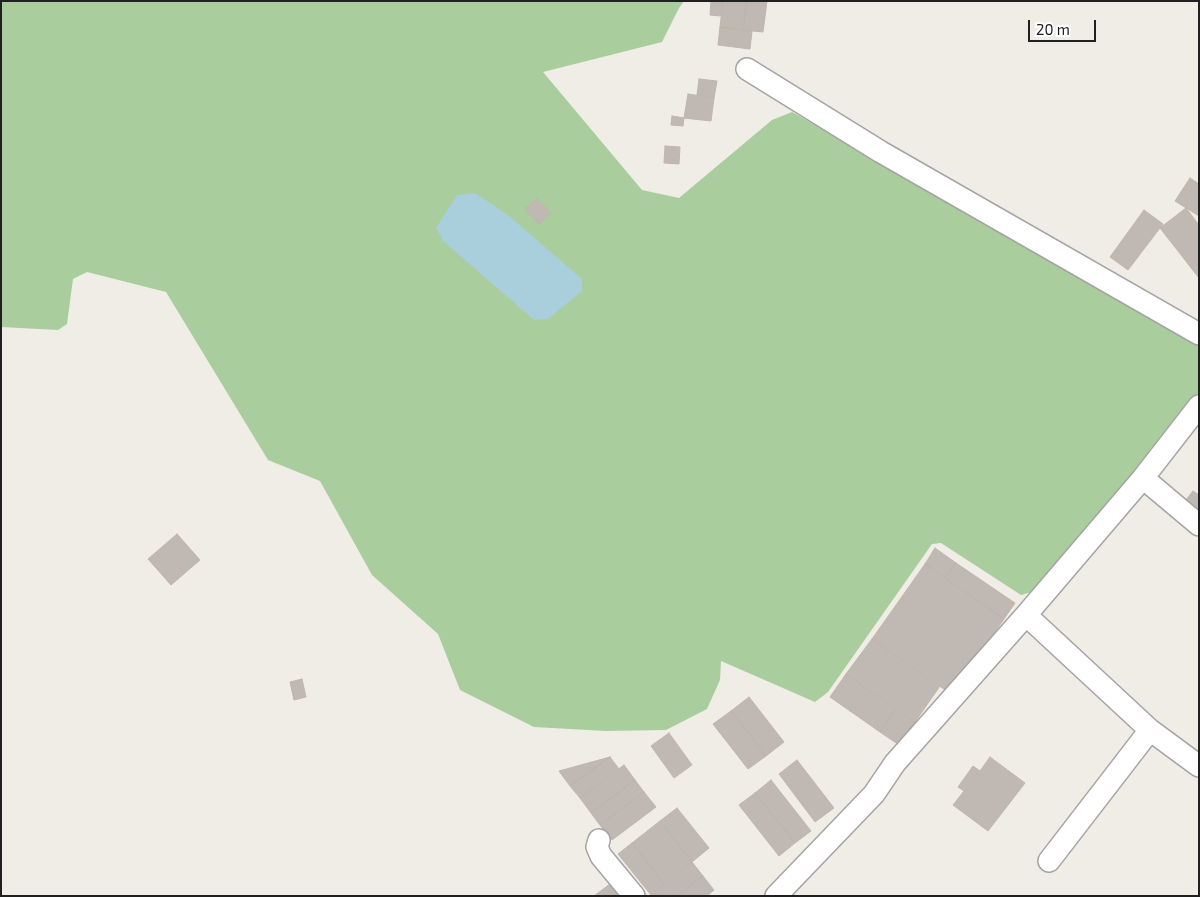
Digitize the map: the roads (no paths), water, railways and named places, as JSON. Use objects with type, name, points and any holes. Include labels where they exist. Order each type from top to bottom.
[{"type":"street","points":[[747,68],[881,152],[1199,334]]},
{"type":"street","points":[[776,896],[874,794],[895,763],[1144,478],[1199,406]]},
{"type":"street","points":[[1144,478],[1199,525]]},
{"type":"street","points":[[1026,615],[1150,730],[1199,766]]},
{"type":"street","points":[[1049,861],[1150,730]]},
{"type":"street","points":[[599,840],[597,847],[601,856],[634,896]]},
{"type":"water","points":[[475,193],[508,215],[582,279],[582,291],[548,319],[534,320],[443,241],[436,228],[457,195]]}]
